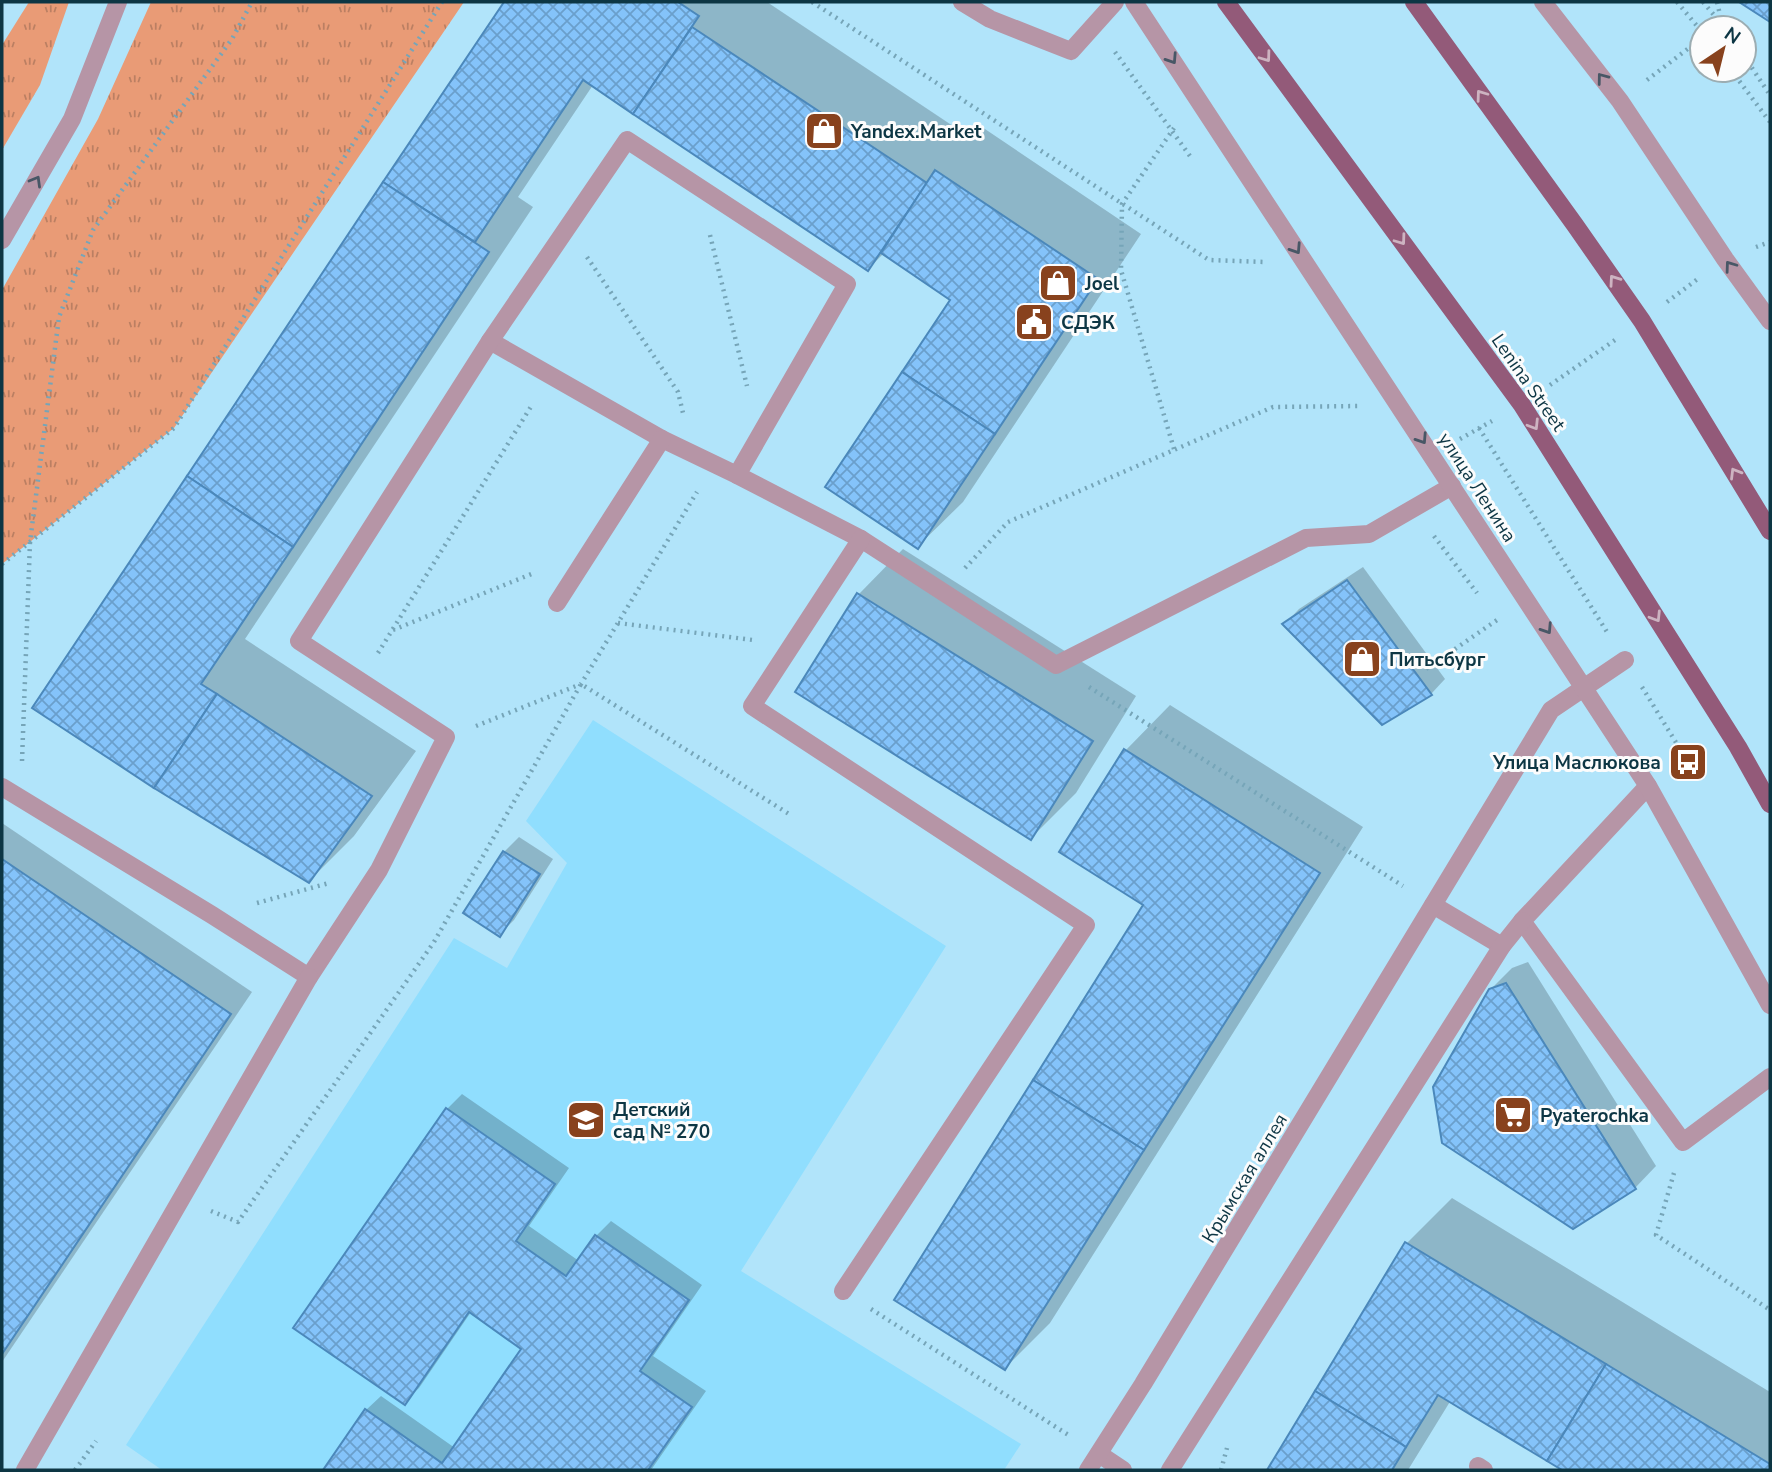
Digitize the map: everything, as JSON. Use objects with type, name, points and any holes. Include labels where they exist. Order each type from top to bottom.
[{"type":"main road","name":"Lenina Street","points":[[1226,2],[1521,405],[1738,747],[1770,804]]},
{"type":"main road","points":[[1414,2],[1642,321],[1770,531]]},
{"type":"street","points":[[2,240],[72,119],[118,2]]},
{"type":"street","points":[[962,2],[990,19],[1071,51],[1115,2]]},
{"type":"street","name":"улица Ленина","points":[[1134,2],[1586,688],[1648,786],[1770,1005]]},
{"type":"street","points":[[1543,2],[1620,102],[1770,321]]},
{"type":"street","points":[[25,1470],[309,977],[379,870],[446,737],[299,641],[490,341],[627,140],[847,284],[737,475]]},
{"type":"street","points":[[490,341],[662,439],[861,539],[1056,665],[1306,537],[1369,534],[1452,486]]},
{"type":"street","points":[[557,603],[662,439]]},
{"type":"street","points":[[843,1291],[1086,925],[752,706],[861,539]]},
{"type":"street","name":"Крымская аллея","points":[[1088,1470],[1143,1384],[1551,710],[1625,660]]},
{"type":"street","points":[[1170,1470],[1502,946],[1648,786]]},
{"type":"street","points":[[2,787],[309,977]]},
{"type":"street","points":[[1433,905],[1502,946]]},
{"type":"street","points":[[1522,921],[1682,1142],[1770,1077]]},
{"type":"street","points":[[1098,1454],[1123,1470]]},
{"type":"path","points":[[21,799],[30,542],[59,317],[93,230],[232,39],[253,2]]},
{"type":"path","points":[[2,564],[174,428],[442,2]]},
{"type":"path","points":[[812,2],[1209,260],[1305,263]]},
{"type":"path","points":[[1620,102],[1688,49]]},
{"type":"path","points":[[1758,77],[1770,95]]},
{"type":"path","points":[[1742,84],[1770,122]]},
{"type":"path","points":[[1174,449],[1122,271],[1122,204],[1196,96]]},
{"type":"path","points":[[698,187],[759,435]]},
{"type":"path","points":[[567,228],[678,392],[694,453]]},
{"type":"path","points":[[1432,455],[1521,405],[1642,321],[1725,259],[1770,242]]},
{"type":"path","points":[[360,681],[551,374]]},
{"type":"path","points":[[942,592],[1008,522],[1174,449],[1273,407],[1366,406],[1395,398]]},
{"type":"path","points":[[1479,428],[1688,762]]},
{"type":"path","points":[[181,1198],[238,1222],[434,942],[581,684],[714,464]]},
{"type":"path","points":[[1413,509],[1480,597]]},
{"type":"path","points":[[392,630],[592,550]]},
{"type":"path","points":[[1426,669],[1527,599]]},
{"type":"path","points":[[1497,620],[1504,631]]},
{"type":"path","points":[[618,623],[791,645]]},
{"type":"path","points":[[1056,665],[1433,905]]},
{"type":"path","points":[[446,737],[581,684]]},
{"type":"path","points":[[581,684],[789,814]]},
{"type":"path","points":[[212,915],[379,870]]},
{"type":"path","points":[[1682,1142],[1656,1235],[1770,1310]]},
{"type":"path","points":[[843,1291],[1098,1454]]},
{"type":"path","points":[[75,1470],[96,1441]]},
{"type":"shaded area","name":"Детский сад № 270","points":[[593,720],[946,946],[741,1271],[1021,1444],[1004,1470],[162,1470],[126,1445],[454,938],[507,968],[567,863],[526,821]]},
{"type":"green space","points":[[29,2],[69,2],[40,85],[2,150],[2,45]]},
{"type":"green space","points":[[151,2],[464,2],[174,428],[2,564],[2,290],[98,119]]},
{"type":"building","points":[[504,2],[678,2],[699,16],[633,114],[583,80],[475,242],[383,182]]},
{"type":"building","points":[[1739,2],[1770,2],[1770,22]]},
{"type":"building","points":[[692,27],[927,183],[868,271],[633,114]]},
{"type":"building","points":[[935,170],[1098,279],[995,434],[902,372],[950,300],[881,253]]},
{"type":"building","points":[[383,182],[489,252],[293,547],[187,476]]},
{"type":"building","points":[[902,372],[995,434],[918,549],[825,487]]},
{"type":"building","points":[[187,476],[293,547],[201,684],[217,694],[154,788],[32,708]]},
{"type":"building","name":"Питьсбург","points":[[1347,580],[1432,695],[1382,725],[1282,624]]},
{"type":"building","points":[[857,593],[1093,741],[1031,840],[795,692]]},
{"type":"building","points":[[217,694],[372,796],[309,883],[154,788]]},
{"type":"building","points":[[1124,749],[1320,873],[1144,1150],[1033,1080],[1143,905],[1059,852]]},
{"type":"building","points":[[503,851],[540,874],[500,937],[463,913]]},
{"type":"building","points":[[2,859],[231,1014],[2,1354]]},
{"type":"building","name":"Pyaterochka","points":[[1506,983],[1636,1189],[1573,1229],[1442,1143],[1433,1087],[1489,989]]},
{"type":"building","points":[[1033,1080],[1144,1150],[1005,1370],[894,1300]]},
{"type":"building","points":[[446,1108],[555,1184],[516,1241],[566,1276],[595,1235],[689,1300],[640,1371],[692,1407],[648,1470],[323,1470],[365,1409],[442,1463],[521,1349],[469,1312],[405,1405],[293,1328]]},
{"type":"building","points":[[1405,1242],[1606,1364],[1547,1461],[1438,1395],[1406,1447],[1315,1391]]},
{"type":"building","points":[[1606,1364],[1770,1464],[1770,1470],[1562,1470],[1547,1461]]},
{"type":"building","points":[[1315,1391],[1406,1447],[1392,1470],[1267,1470]]},
{"type":"place","name":"Yandex.Market","points":[[824,131]]},
{"type":"place","name":"Joel","points":[[1058,283]]},
{"type":"place","name":"СДЭК","points":[[1034,322]]},
{"type":"place","name":"Питьсбург","points":[[1362,659]]},
{"type":"place","name":"Улица Маслюкова","points":[[1688,762]]},
{"type":"place","name":"Pyaterochka","points":[[1513,1115]]},
{"type":"place","name":"Детский сад № 270","points":[[586,1120]]}]
